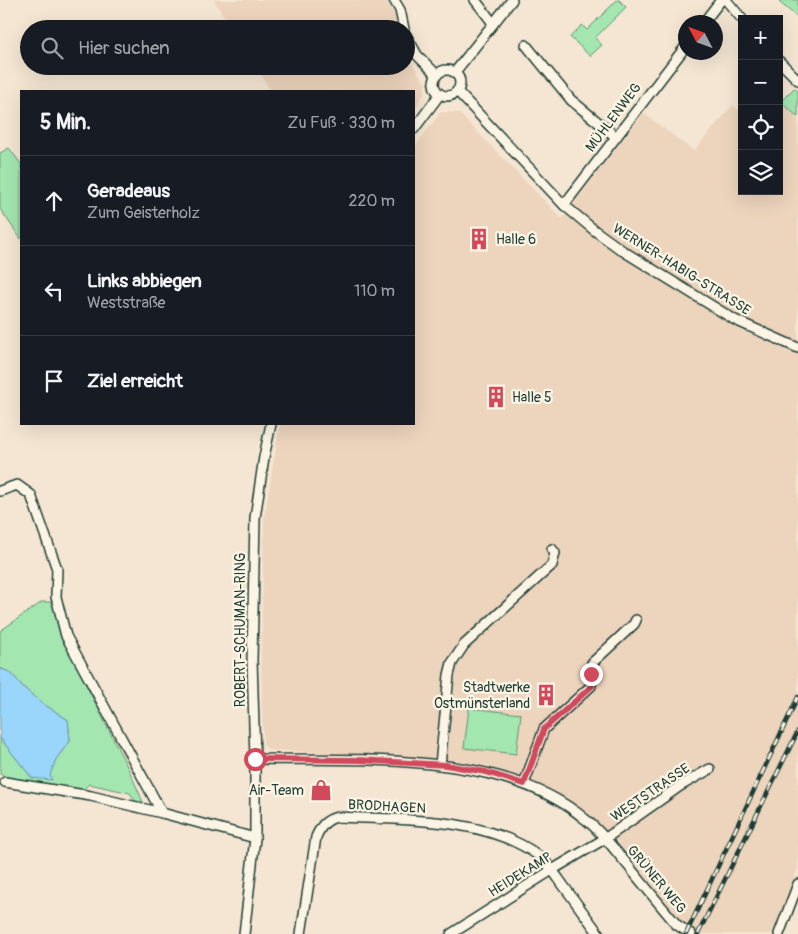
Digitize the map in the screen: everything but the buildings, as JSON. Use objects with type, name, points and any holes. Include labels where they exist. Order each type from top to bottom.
[{"type":"street","points":[[394,0],[400,10],[402,20]]},
{"type":"street","points":[[475,0],[493,23]]},
{"type":"street","points":[[455,72],[512,0]]},
{"type":"street","points":[[709,15],[721,0]]},
{"type":"street","points":[[726,0],[739,15]]},
{"type":"street","points":[[526,45],[571,100],[616,137]]},
{"type":"street","points":[[415,50],[436,75]]},
{"type":"street","name":"MÜHLENWEG","points":[[564,205],[678,56]]},
{"type":"street","points":[[783,65],[798,80]]},
{"type":"street","points":[[445,70],[455,72],[460,82],[457,91],[449,96],[440,94],[434,85],[436,75],[445,70]]},
{"type":"street","name":"WERNER-HABIG-STRASSE","points":[[457,91],[564,205],[623,251],[682,289],[736,320],[798,348]]},
{"type":"street","points":[[415,128],[440,94]]},
{"type":"street","name":"ROBERT-SCHUMAN-RING","points":[[244,934],[255,838],[252,660],[255,518],[271,425]]},
{"type":"street","points":[[0,491],[16,485],[31,495],[56,569],[56,597],[66,636],[162,813]]},
{"type":"street","points":[[440,765],[449,675],[452,663],[464,645],[552,564],[555,553],[552,549]]},
{"type":"street","points":[[524,784],[544,729],[592,686],[592,663],[636,620]]},
{"type":"street","name":"GRÜNER WEG","points":[[255,759],[358,760],[440,765],[486,772],[524,784],[563,803],[586,819],[606,838],[677,925],[691,934]]},
{"type":"street","name":"WESTSTRASSE","points":[[606,838],[680,786],[710,769]]},
{"type":"street","points":[[5,782],[91,796],[255,838]]},
{"type":"street","name":"BRODHAGEN","points":[[301,934],[316,837],[321,826],[328,819],[337,817],[438,822],[470,828],[496,834],[516,842],[540,857],[552,870]]},
{"type":"street","name":"HEIDEKAMP","points":[[454,933],[606,838]]},
{"type":"street","points":[[552,870],[599,934]]},
{"type":"street","points":[[779,934],[798,884]]},
{"type":"shaded area","points":[[214,0],[386,0],[398,19],[398,20],[226,20]]},
{"type":"shaded area","points":[[415,68],[425,83],[425,92],[415,109],[415,90],[270,90],[261,75],[415,75]]},
{"type":"shaded area","points":[[783,104],[798,117],[798,868],[772,934],[701,934],[685,926],[616,840],[590,814],[565,798],[528,779],[488,766],[447,759],[269,750],[263,744],[261,662],[264,519],[280,425],[415,425],[415,147],[441,112],[459,113],[562,219],[643,113],[694,151],[733,105],[738,109],[738,195],[783,195]]},
{"type":"green space","points":[[617,0],[626,7],[595,38],[602,45],[590,56],[570,37],[582,25],[587,30]]},
{"type":"green space","points":[[780,0],[798,0],[798,18],[779,2]]},
{"type":"green space","points":[[794,88],[798,91],[798,117],[783,104],[783,99]]},
{"type":"green space","points":[[9,148],[20,163],[20,238],[0,209],[0,153]]},
{"type":"green space","points":[[42,602],[52,602],[62,637],[130,772],[143,802],[135,801],[130,793],[89,784],[83,790],[6,777],[0,774],[0,738],[32,778],[49,775],[56,759],[70,741],[68,720],[39,701],[11,673],[0,668],[0,631]]},
{"type":"green space","points":[[469,708],[521,714],[516,754],[464,748]]},
{"type":"water","points":[[0,668],[11,673],[39,701],[68,720],[70,741],[56,759],[50,775],[52,780],[32,778],[0,738]]},
{"type":"railway","points":[[686,934],[798,697]]},
{"type":"railway","points":[[698,934],[798,731]]},
{"type":"place","name":"Halle 6","points":[[479,239]]},
{"type":"place","name":"Halle 5","points":[[496,397]]},
{"type":"place","name":"Stadtwerke Ostmünsterland","points":[[546,695]]},
{"type":"place","name":"Air-Team","points":[[321,790]]},
{"type":"route","points":[[255,759],[358,760],[446,765],[486,772],[524,784],[544,729],[592,686],[591,674]]}]
